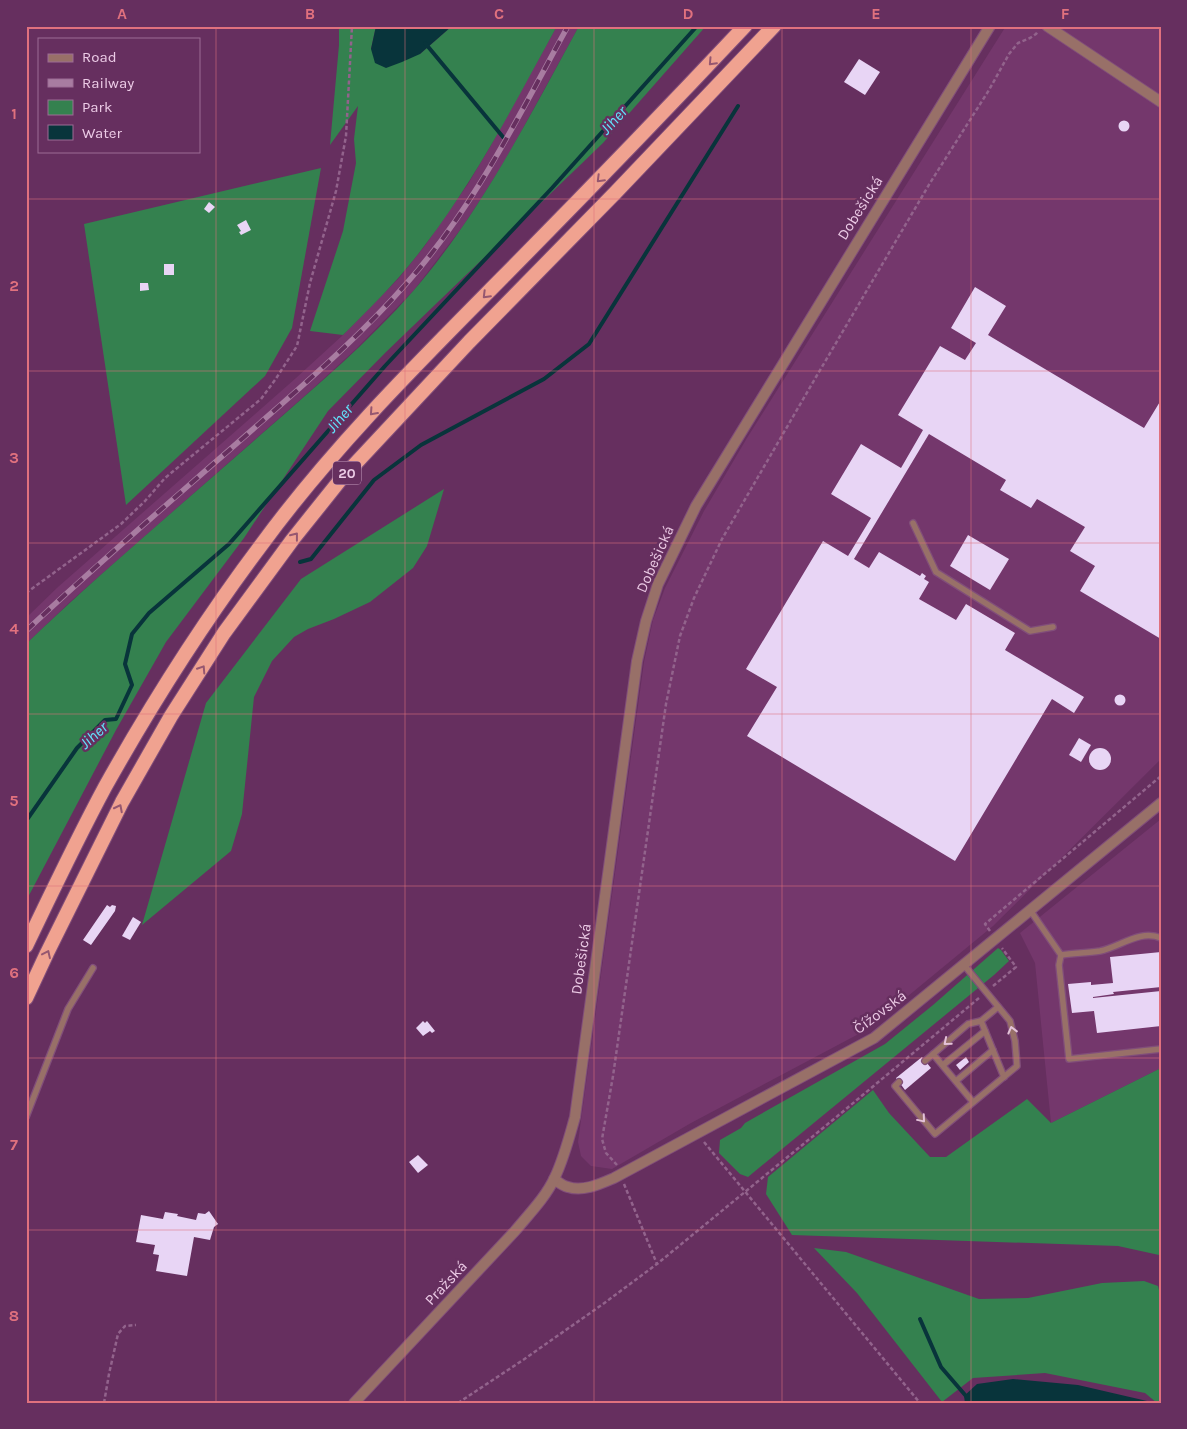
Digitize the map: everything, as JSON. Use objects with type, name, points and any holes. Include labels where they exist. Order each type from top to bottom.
[{"type":"highway","name":"20","points":[[26,946],[63,868],[105,788],[153,704],[203,625],[263,542],[325,465],[387,396],[618,161],[745,26]]},
{"type":"highway","name":"20","points":[[26,998],[122,802],[171,716],[224,633],[293,538],[341,479],[469,342],[616,192],[774,26]]},
{"type":"street","name":"Dobešická","points":[[554,1179],[568,1144],[574,1117],[637,661],[646,621],[658,584],[673,550],[701,497],[990,26]]},
{"type":"street","points":[[1047,26],[1161,102]]},
{"type":"street","name":"Čížovská","points":[[554,1179],[566,1187],[576,1189],[600,1184],[874,1038],[1161,802]]},
{"type":"street","name":"Pražská","points":[[354,1403],[515,1231],[554,1179]]},
{"type":"lane","points":[[912,523],[936,572],[1030,632],[1052,627]]},
{"type":"lane","points":[[1030,910],[1061,955],[1059,964],[1069,1059],[1161,1049]]},
{"type":"lane","points":[[1061,955],[1098,951],[1132,938],[1150,936],[1161,938]]},
{"type":"lane","points":[[900,1082],[895,1086],[934,1134],[1017,1066],[1010,1021],[964,965]]},
{"type":"lane","points":[[26,1117],[68,1009],[93,968]]},
{"type":"lane","points":[[925,1061],[968,1024],[981,1021],[998,1007]]},
{"type":"lane","points":[[981,1021],[1004,1077]]},
{"type":"lane","points":[[943,1066],[985,1031]]},
{"type":"lane","points":[[956,1081],[993,1050]]},
{"type":"lane","points":[[933,1054],[973,1102]]},
{"type":"path","points":[[26,593],[121,524],[165,478],[261,399],[276,380],[297,346],[310,283],[336,191],[346,136],[352,26]]},
{"type":"path","points":[[657,1264],[616,1163],[606,1153],[602,1139],[666,704],[680,636],[694,598],[722,539],[930,183],[1010,54],[1018,43],[1036,34],[1041,26]]},
{"type":"path","points":[[986,992],[1016,967],[985,924],[1161,776]]},
{"type":"path","points":[[458,1403],[539,1349],[657,1264],[979,998]]},
{"type":"path","points":[[696,1133],[920,1403]]},
{"type":"path","points":[[104,1403],[118,1334],[125,1326],[136,1325]]},
{"type":"shaded area","points":[[557,26],[579,26],[507,157],[484,194],[463,226],[414,290],[356,349],[309,392],[71,601],[26,644],[26,618],[58,587],[296,378],[343,335],[399,278],[424,247],[468,184]]},
{"type":"shaded area","points":[[1006,26],[1161,26],[1161,759],[993,926],[868,1029],[691,1123],[612,1169],[591,1166],[581,1156],[578,1142],[644,662],[653,620],[665,588],[704,511],[747,438]]},
{"type":"shaded area","points":[[1161,819],[1161,1068],[1051,1123],[1035,963],[1020,933]]},
{"type":"green space","points":[[339,26],[376,26],[371,49],[420,54],[452,26],[557,26],[479,166],[444,219],[386,292],[343,335],[310,331],[343,231],[356,163],[354,139],[358,106],[330,145]]},
{"type":"green space","points":[[579,26],[706,26],[603,143],[385,353],[328,411],[244,538],[166,642],[116,730],[26,901],[26,644],[114,563],[342,363],[397,309],[439,260],[483,196],[523,129]]},
{"type":"green space","points":[[321,168],[292,328],[265,376],[126,505],[84,224]]},
{"type":"green space","points":[[444,489],[427,546],[413,568],[370,602],[294,637],[272,661],[254,697],[242,814],[231,851],[142,925],[206,703],[301,579]]},
{"type":"green space","points":[[998,948],[1009,961],[994,975],[748,1177],[740,1174],[719,1153],[720,1140],[741,1128],[745,1123],[885,1044]]},
{"type":"green space","points":[[1161,1068],[1161,1256],[1118,1246],[792,1235],[766,1194],[768,1177],[873,1090],[889,1113],[930,1157],[946,1157],[1027,1099],[1051,1123]]},
{"type":"green space","points":[[814,1248],[846,1252],[979,1299],[1028,1298],[1102,1283],[1144,1281],[1158,1286],[1161,1298],[1161,1403],[1157,1403],[1145,1393],[1045,1373],[973,1378],[942,1402],[857,1293]]},
{"type":"water","points":[[376,26],[452,26],[420,54],[386,68],[375,63],[371,49]]},
{"type":"water","points":[[1013,1379],[1078,1385],[1149,1403],[965,1403],[964,1396],[977,1384]]},
{"type":"building","points":[[859,59],[880,72],[865,95],[844,82]]},
{"type":"building","points":[[1124,120],[1130,126],[1124,132],[1118,126]]},
{"type":"building","points":[[209,202],[215,207],[209,213],[204,209]]},
{"type":"building","points":[[246,220],[251,230],[241,235],[237,225]]},
{"type":"building","points":[[164,264],[174,264],[174,275],[164,275]]},
{"type":"building","points":[[140,283],[148,283],[149,290],[140,291]]},
{"type":"building","points":[[975,287],[1006,306],[988,335],[1144,428],[1161,400],[1161,639],[1080,591],[1095,566],[1070,551],[1085,527],[1037,499],[1031,508],[1000,490],[1006,480],[929,434],[854,559],[869,568],[879,552],[920,576],[922,573],[926,576],[924,579],[929,582],[919,599],[956,620],[966,604],[1015,633],[1005,650],[1084,697],[1074,713],[1052,699],[955,861],[747,736],[777,687],[746,669],[823,541],[848,556],[871,518],[831,494],[861,444],[901,468],[923,430],[898,415],[940,346],[965,360],[976,343],[951,328]]},
{"type":"building","points":[[968,535],[1009,559],[990,590],[950,566]]},
{"type":"building","points":[[1120,694],[1126,700],[1120,706],[1114,700]]},
{"type":"building","points":[[1079,738],[1091,745],[1081,762],[1069,755]]},
{"type":"building","points":[[1100,748],[1108,751],[1111,759],[1108,767],[1100,770],[1092,767],[1089,759],[1092,751]]},
{"type":"building","points":[[107,905],[110,907],[112,905],[116,906],[115,911],[91,945],[83,940]]},
{"type":"building","points":[[133,917],[141,922],[130,940],[122,936]]},
{"type":"building","points":[[1161,952],[1161,987],[1113,992],[1114,994],[1093,998],[1161,991],[1161,1026],[1097,1033],[1094,1011],[1072,1013],[1068,984],[1091,982],[1091,985],[1113,983],[1110,957]]},
{"type":"building","points":[[423,1021],[425,1023],[427,1021],[435,1031],[432,1033],[430,1031],[423,1036],[416,1028]]},
{"type":"building","points":[[922,1057],[931,1068],[905,1090],[896,1078]]},
{"type":"building","points":[[966,1057],[969,1062],[960,1070],[956,1065]]},
{"type":"building","points":[[418,1155],[428,1165],[418,1173],[409,1162]]},
{"type":"building","points":[[209,1211],[218,1224],[214,1227],[210,1240],[194,1237],[187,1276],[156,1271],[159,1255],[153,1254],[155,1245],[136,1242],[141,1215],[163,1219],[165,1212],[196,1220],[198,1213],[205,1214]]},
{"type":"waterway","name":"Jiher","points":[[26,821],[77,748],[105,720],[116,719],[132,685],[125,664],[132,634],[149,613],[229,544],[385,366],[552,188],[697,26]]},
{"type":"waterway","points":[[425,43],[503,137]]},
{"type":"waterway","points":[[300,562],[311,559],[374,480],[421,445],[544,379],[589,344],[738,106]]},
{"type":"waterway","points":[[920,1319],[941,1367],[972,1403]]},
{"type":"railway","points":[[26,631],[317,373],[389,303],[430,255],[474,192],[513,127],[568,26]]}]
